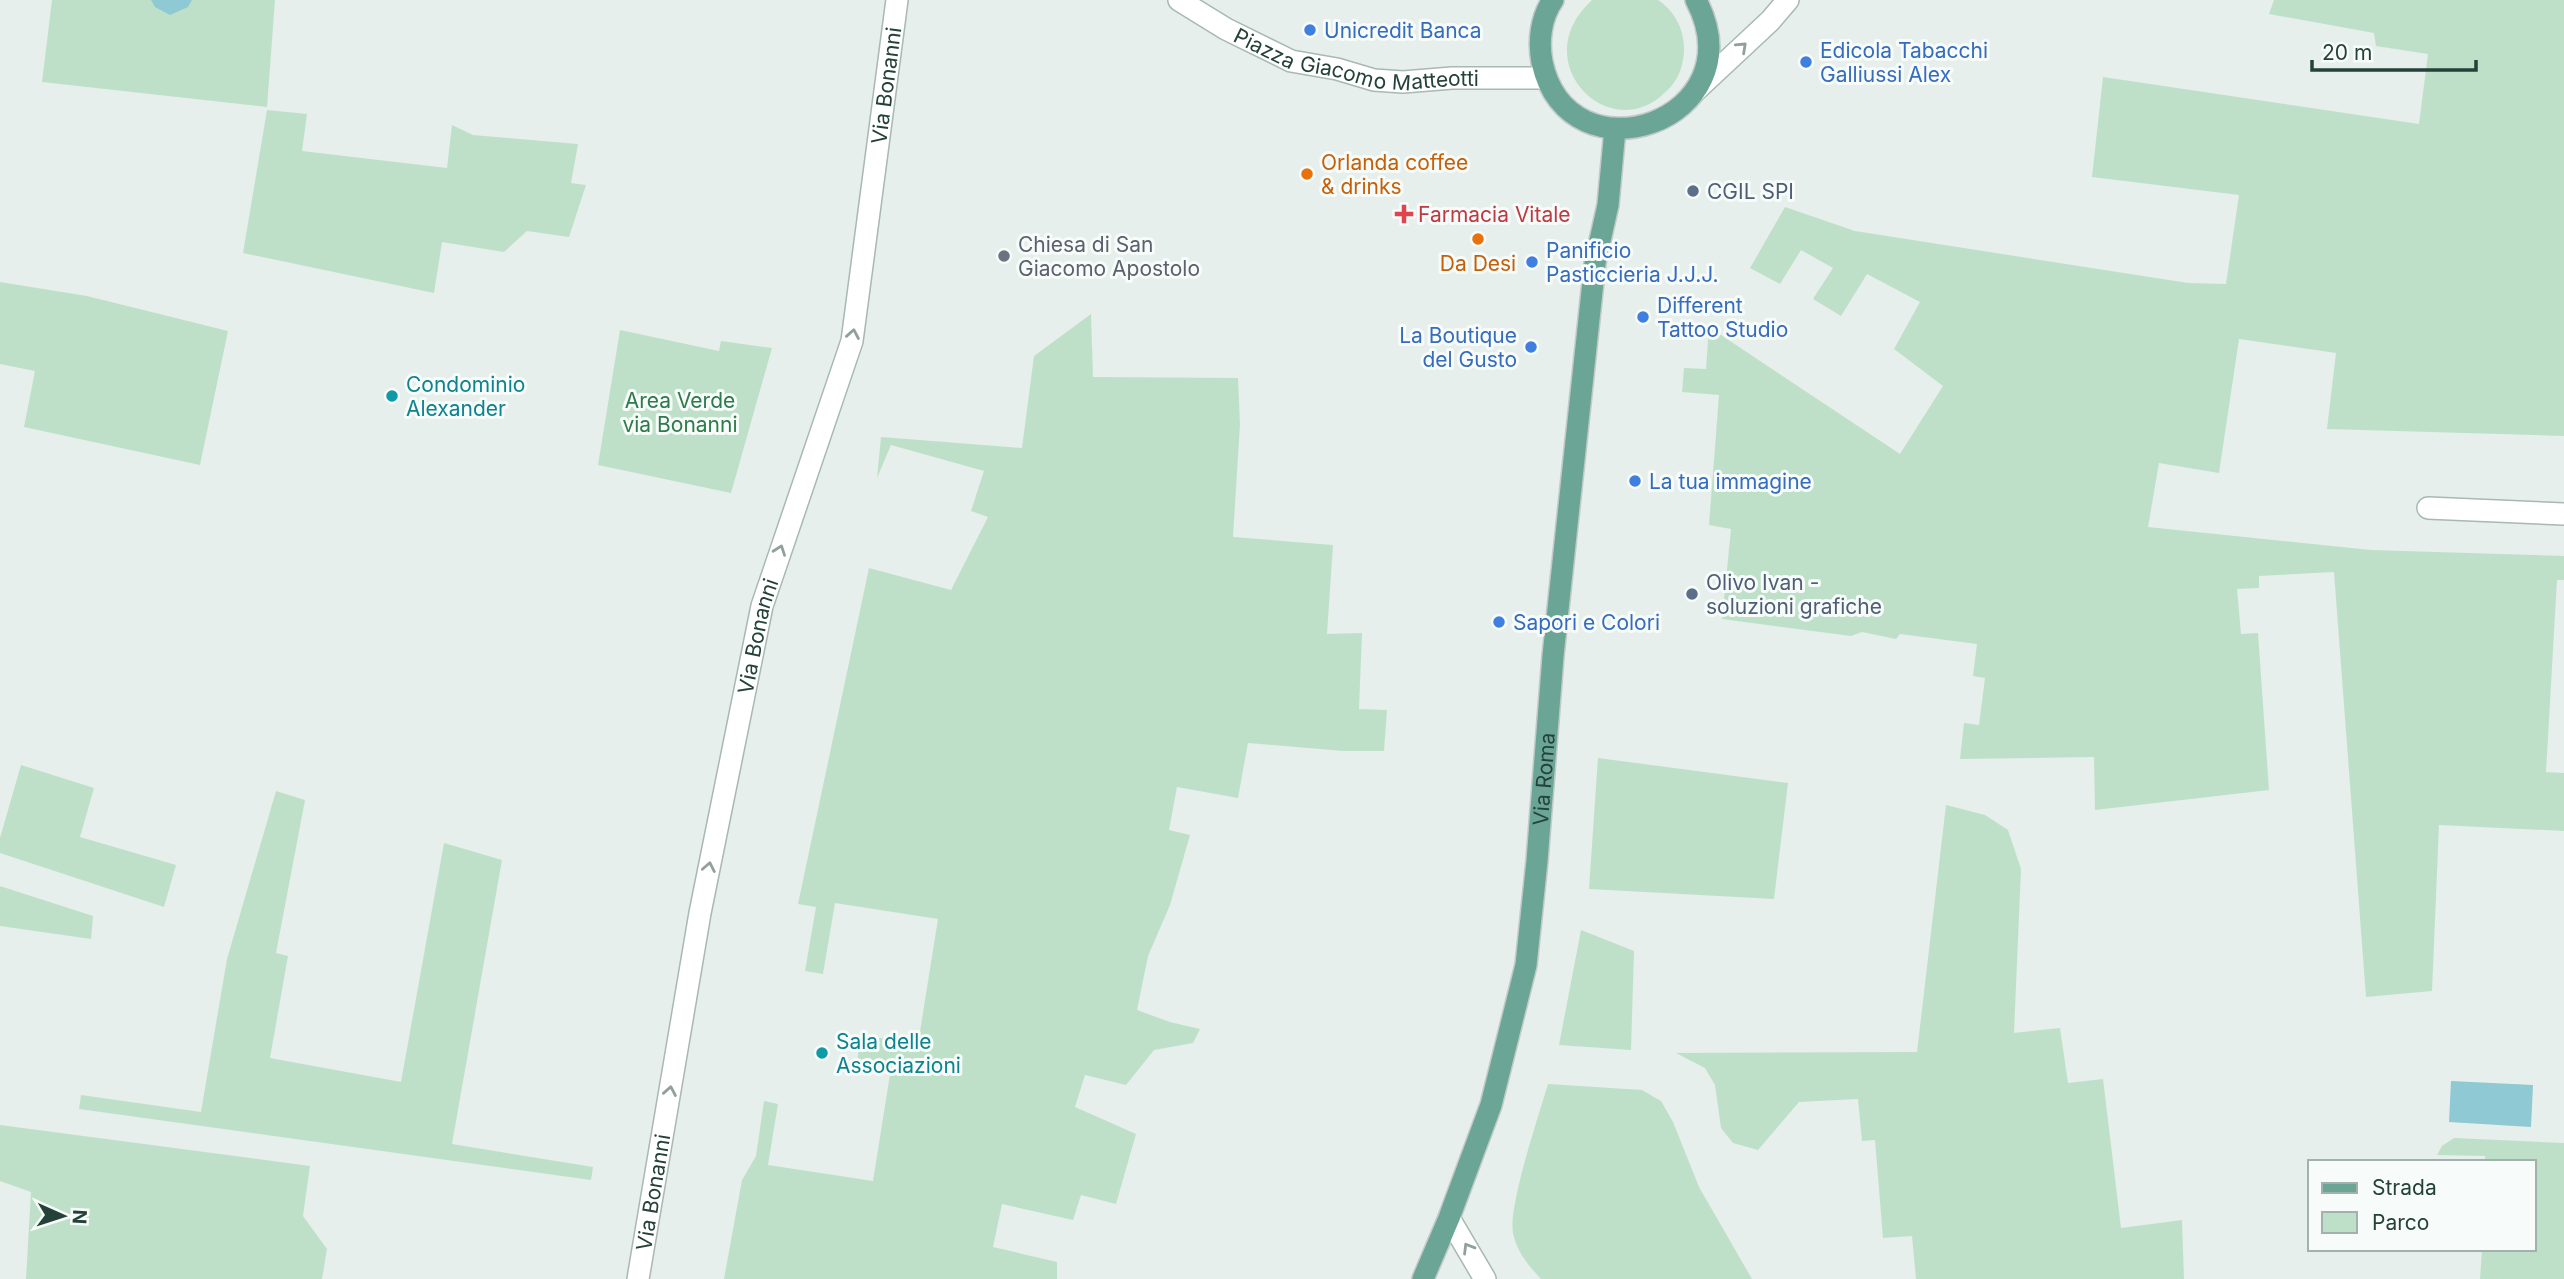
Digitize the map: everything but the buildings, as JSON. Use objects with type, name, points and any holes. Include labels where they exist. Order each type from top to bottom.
[{"type":"main road","points":[[1553,0],[1541,30],[1541,53],[1546,78],[1573,112],[1592,123],[1615,129],[1638,128],[1659,122],[1680,108],[1695,91],[1706,66],[1709,42],[1705,18],[1696,0]]},
{"type":"main road","name":"Via Roma","points":[[1423,1279],[1491,1105],[1526,965],[1538,860],[1553,656],[1595,263],[1608,205],[1615,129]]},
{"type":"street","name":"Via Bonanni","points":[[638,1279],[700,913],[762,606],[852,341],[897,0]]},
{"type":"street","name":"Piazza Giacomo Matteotti","points":[[1179,0],[1226,29],[1291,61],[1374,79],[1403,82],[1452,78],[1546,78]]},
{"type":"street","points":[[1695,91],[1770,21],[1788,0]]},
{"type":"street","points":[[2428,508],[2564,514]]},
{"type":"street","points":[[1449,1218],[1485,1279]]},
{"type":"green space","points":[[52,0],[275,0],[267,107],[42,82]]},
{"type":"green space","points":[[1592,0],[1658,0],[1674,16],[1683,36],[1683,58],[1678,77],[1660,97],[1639,108],[1617,109],[1597,102],[1581,88],[1570,69],[1567,47],[1574,23]]},
{"type":"green space","points":[[2274,0],[2564,0],[2564,436],[2327,429],[2336,353],[2239,339],[2219,473],[2159,463],[2148,527],[2371,550],[2564,556],[2564,580],[2557,580],[2546,772],[2564,773],[2564,831],[2439,825],[2432,991],[2366,997],[2334,572],[2259,576],[2259,588],[2237,589],[2241,634],[2258,633],[2269,790],[2095,810],[2094,757],[1960,759],[1964,723],[1979,725],[1985,678],[1973,676],[1977,644],[1900,634],[1896,639],[1862,632],[1851,636],[1722,619],[1731,529],[1709,525],[1719,395],[1682,392],[1684,368],[1706,369],[1709,327],[1900,454],[1943,386],[1894,349],[1920,302],[1867,274],[1841,316],[1813,299],[1833,268],[1801,250],[1780,284],[1750,268],[1785,207],[1855,231],[2188,283],[2226,284],[2239,195],[2092,177],[2103,77],[2419,124],[2428,54],[2376,46],[2374,33],[2269,14]]},
{"type":"green space","points":[[267,110],[307,114],[302,151],[447,168],[452,125],[473,135],[578,144],[571,183],[586,185],[569,237],[527,231],[504,252],[442,242],[434,293],[243,253]]},
{"type":"green space","points":[[0,282],[87,296],[228,331],[200,465],[24,427],[35,371],[0,364]]},
{"type":"green space","points":[[1091,314],[1093,377],[1238,378],[1240,424],[1233,537],[1333,545],[1327,634],[1362,633],[1359,709],[1387,710],[1384,751],[1343,751],[1248,743],[1238,798],[1177,787],[1169,830],[1190,835],[1170,905],[1148,956],[1137,1010],[1200,1029],[1193,1043],[1154,1050],[1126,1085],[1085,1075],[1075,1107],[1136,1134],[1116,1204],[1081,1195],[1073,1220],[1002,1204],[993,1247],[1057,1262],[1057,1279],[724,1279],[742,1180],[756,1156],[764,1101],[778,1104],[768,1165],[873,1181],[891,1068],[857,1062],[861,1035],[918,1044],[938,919],[835,903],[823,974],[805,971],[816,907],[798,904],[869,568],[951,590],[988,517],[971,511],[984,471],[891,445],[877,478],[881,437],[1022,448],[1034,356]]},
{"type":"green space","name":"Area Verde via Bonanni","points":[[620,330],[719,351],[721,341],[772,348],[731,493],[598,465]]},
{"type":"green space","points":[[1598,758],[1788,783],[1774,899],[1589,889]]},
{"type":"green space","points":[[21,765],[94,788],[80,837],[176,865],[164,907],[0,853],[0,838]]},
{"type":"green space","points":[[276,791],[305,800],[276,953],[288,956],[270,1058],[401,1082],[444,843],[502,860],[452,1144],[593,1167],[591,1180],[79,1109],[81,1095],[201,1112],[227,959]]},
{"type":"green space","points":[[1946,805],[1985,815],[2008,830],[2021,869],[2014,1033],[2060,1028],[2068,1083],[2103,1079],[2121,1228],[2182,1220],[2184,1279],[1916,1279],[1912,1236],[1883,1238],[1875,1140],[1862,1141],[1858,1099],[1799,1102],[1758,1150],[1733,1143],[1721,1128],[1715,1085],[1705,1068],[1676,1053],[1917,1052]]},
{"type":"green space","points":[[0,886],[93,916],[91,939],[0,926]]},
{"type":"green space","points":[[1581,930],[1634,951],[1631,1050],[1559,1045]]},
{"type":"green space","points":[[1548,1084],[1642,1090],[1661,1101],[1673,1122],[1699,1187],[1752,1279],[1541,1279],[1517,1246],[1513,1220],[1525,1160]]},
{"type":"green space","points":[[0,1125],[310,1166],[303,1216],[327,1249],[322,1279],[26,1279],[31,1192],[0,1181]]},
{"type":"green space","points":[[2454,1138],[2564,1143],[2564,1279],[2480,1279],[2482,1251],[2536,1251],[2536,1160],[2485,1160],[2485,1156],[2437,1155],[2442,1146]]},
{"type":"water","points":[[151,0],[192,0],[188,7],[170,15],[155,7]]},
{"type":"water","points":[[2451,1081],[2533,1085],[2531,1127],[2449,1122]]},
{"type":"place","name":"Unicredit Banca","points":[[1310,30]]},
{"type":"place","name":"Edicola Tabacchi Galliussi Alex","points":[[1806,62]]},
{"type":"place","name":"Orlanda coffee & drinks","points":[[1307,174]]},
{"type":"place","name":"CGIL SPI","points":[[1693,191]]},
{"type":"place","name":"Farmacia Vitale","points":[[1404,214]]},
{"type":"place","name":"Da Desi","points":[[1478,239]]},
{"type":"place","name":"Chiesa di San Giacomo Apostolo","points":[[1004,256]]},
{"type":"place","name":"Panificio Pasticcieria J.J.J.","points":[[1532,262]]},
{"type":"place","name":"Different Tattoo Studio","points":[[1643,317]]},
{"type":"place","name":"La Boutique del Gusto","points":[[1531,347]]},
{"type":"place","name":"Condominio Alexander","points":[[392,396]]},
{"type":"place","name":"La tua immagine","points":[[1635,481]]},
{"type":"place","name":"Olivo Ivan - soluzioni grafiche","points":[[1692,594]]},
{"type":"place","name":"Sapori e Colori","points":[[1499,622]]},
{"type":"place","name":"Sala delle Associazioni","points":[[822,1053]]}]
